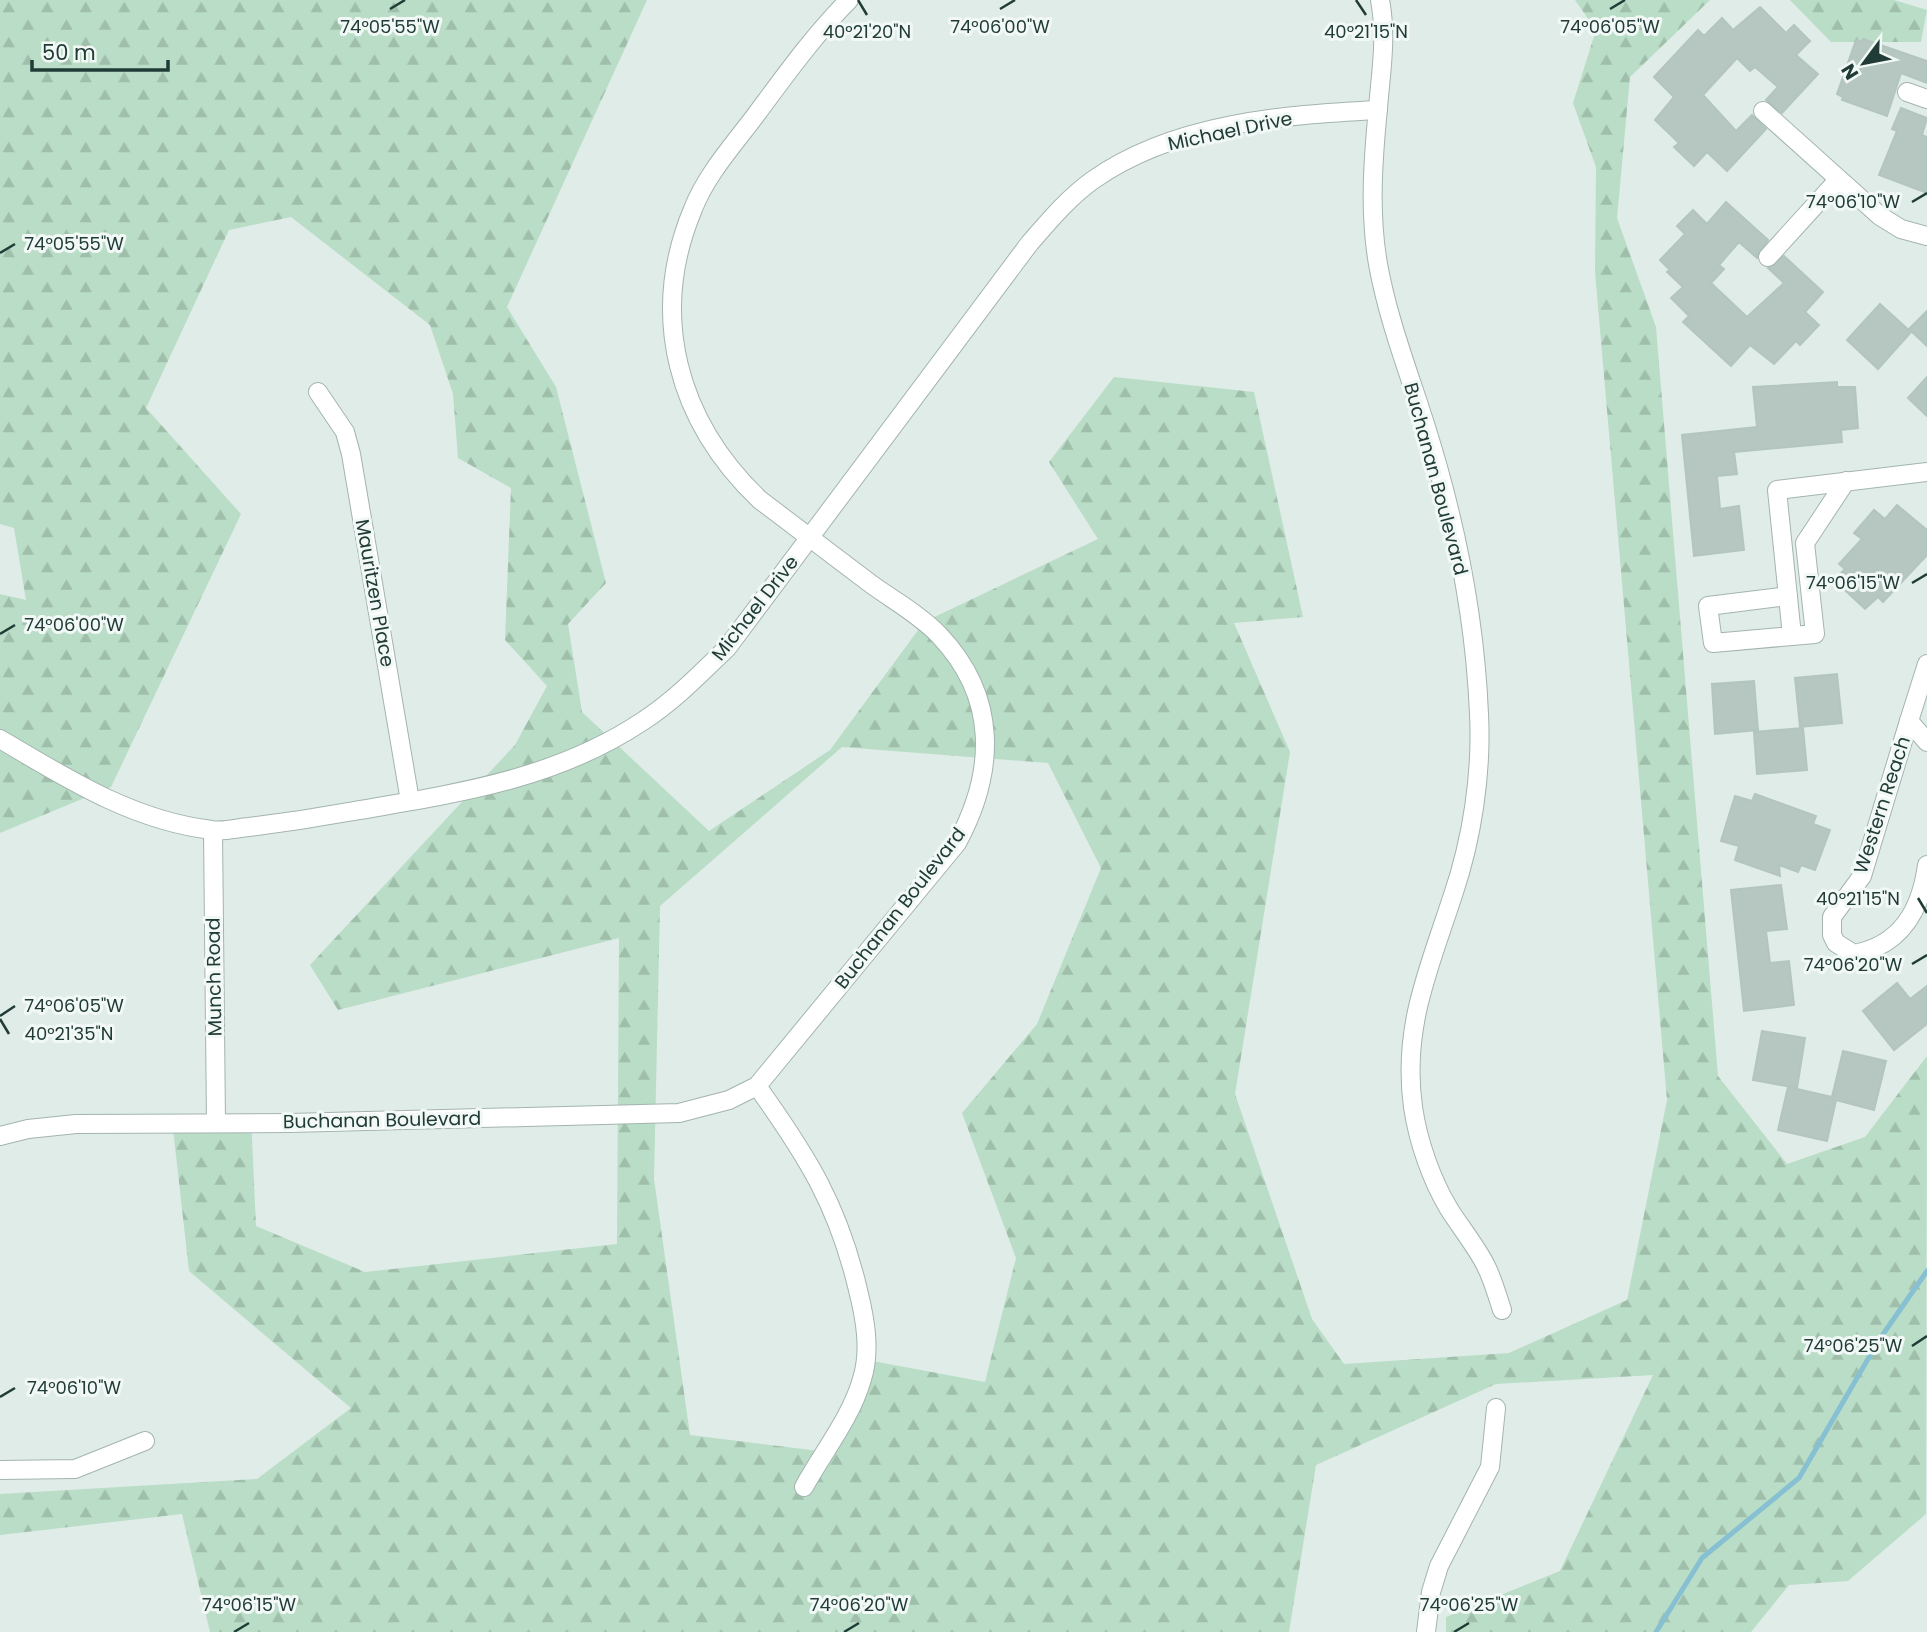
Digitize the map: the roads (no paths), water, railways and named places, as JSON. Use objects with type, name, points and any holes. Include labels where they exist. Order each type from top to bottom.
[{"type":"street","name":"Buchanan Boulevard","points":[[0,1136],[27,1129],[76,1124],[679,1113],[729,1100],[757,1086],[957,842],[976,801],[986,750],[986,724],[976,695],[953,652],[938,634],[760,500],[734,475],[707,439],[691,405],[678,365],[672,300],[686,226],[707,183],[793,65],[849,0]]},
{"type":"street","name":"Buchanan Boulevard","points":[[1380,0],[1385,39],[1377,110],[1372,198],[1378,263],[1388,308],[1427,431],[1453,529],[1471,631],[1479,717],[1475,789],[1464,857],[1414,1012],[1411,1048],[1413,1108],[1435,1180],[1447,1206],[1484,1261],[1502,1310]]},
{"type":"street","points":[[1907,92],[1927,99]]},
{"type":"street","name":"Michael Drive","points":[[0,739],[105,800],[141,813],[213,831],[299,821],[485,789],[544,772],[587,754],[643,721],[681,694],[727,648],[1028,244],[1060,208],[1094,180],[1135,156],[1187,135],[1292,117],[1377,110]]},
{"type":"street","points":[[1763,111],[1880,216],[1901,229],[1927,236]]},
{"type":"street","points":[[1768,257],[1838,180]]},
{"type":"street","name":"Mauritzen Place","points":[[318,392],[345,432],[351,454],[410,802]]},
{"type":"street","points":[[1792,636],[1777,490],[1927,472]]},
{"type":"street","points":[[1788,596],[1708,606],[1713,643],[1815,634],[1805,543],[1846,481]]},
{"type":"street","points":[[1783,546],[1805,543]]},
{"type":"street","name":"Western Reach","points":[[1927,664],[1862,876],[1832,917],[1832,935],[1836,943],[1854,954],[1867,952],[1905,926],[1921,899],[1927,864]]},
{"type":"street","name":"Western Reach","points":[[1909,722],[1927,742]]},
{"type":"street","name":"Munch Road","points":[[213,831],[216,1123]]},
{"type":"street","points":[[757,1086],[803,1150],[833,1207],[853,1269],[866,1330],[867,1356],[862,1379],[845,1418],[804,1487]]},
{"type":"street","points":[[1426,1632],[1431,1592],[1439,1566],[1490,1467],[1496,1408]]},
{"type":"street","points":[[0,1471],[75,1469],[145,1441]]},
{"type":"waterway","points":[[1656,1632],[1702,1558],[1799,1478],[1879,1340],[1927,1271]]}]
